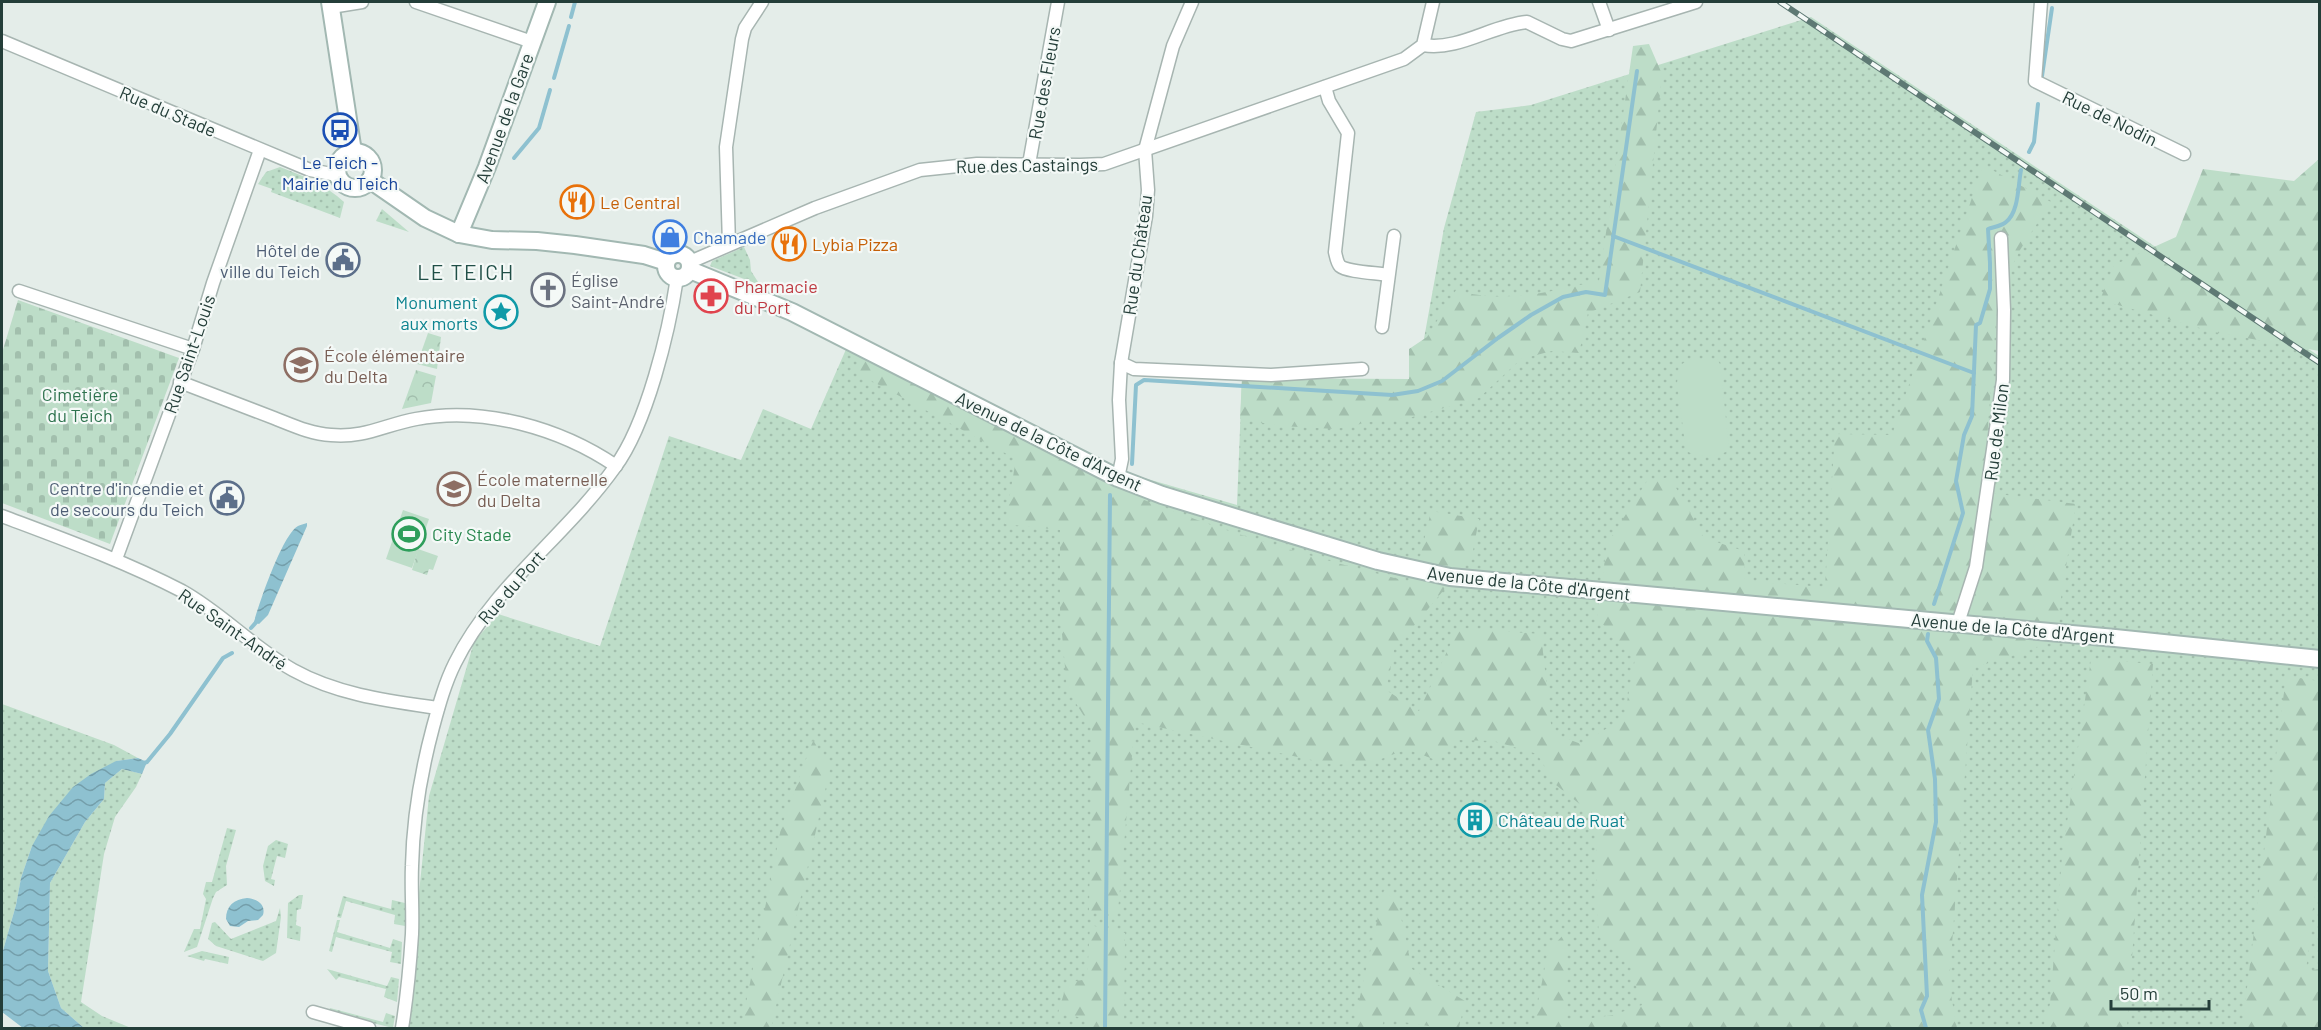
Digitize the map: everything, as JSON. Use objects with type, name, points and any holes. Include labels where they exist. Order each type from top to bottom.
[{"type":"main road","name":"Avenue de la Gare","points":[[459,234],[487,167],[547,2]]},
{"type":"main road","points":[[330,4],[353,152]]},
{"type":"main road","points":[[353,152],[364,155],[372,164],[373,170],[370,180],[354,188],[344,184],[337,175],[340,160],[353,152]]},
{"type":"main road","points":[[370,180],[425,218],[459,234],[492,240],[575,245],[644,255],[666,262],[670,256],[678,254],[685,256],[685,270]]},
{"type":"main road","name":"Avenue de la Côte d'Argent","points":[[685,270],[792,312],[1118,478],[1184,502],[1378,561],[1429,574],[2319,659]]},
{"type":"street","points":[[330,4],[362,2]]},
{"type":"street","points":[[416,2],[532,42]]},
{"type":"street","points":[[729,244],[727,127],[745,28],[762,2]]},
{"type":"street","name":"Rue des Fleurs","points":[[1029,164],[1058,2]]},
{"type":"street","name":"Rue du Château","points":[[1118,478],[1122,459],[1119,400],[1121,363],[1146,216],[1148,190],[1145,150],[1173,46],[1192,2]]},
{"type":"street","points":[[1433,2],[1423,45],[1436,47],[1527,22],[1567,40],[1578,39],[1696,2]]},
{"type":"street","points":[[1599,2],[1609,30]]},
{"type":"street","name":"Rue de Nodin","points":[[2041,2],[2035,81],[2184,154]]},
{"type":"street","name":"Rue du Stade","points":[[2,41],[310,171],[337,175]]},
{"type":"street","name":"Rue des Castaings","points":[[685,270],[729,244],[815,208],[920,170],[977,164],[1095,165],[1145,150],[1404,59],[1423,45]]},
{"type":"street","points":[[1325,87],[1329,101],[1348,133],[1336,260],[1340,267],[1388,275]]},
{"type":"street","name":"Rue Saint-Louis","points":[[116,559],[193,349],[213,283],[260,150]]},
{"type":"street","points":[[1382,327],[1394,236]]},
{"type":"street","name":"Rue de Milon","points":[[1958,623],[1976,567],[2003,380],[2004,310],[2001,238]]},
{"type":"street","name":"Rue du Port","points":[[402,1029],[412,934],[412,865],[420,783],[438,708],[455,663],[490,607],[590,498],[616,466],[637,424],[650,390],[670,315],[685,270]]},
{"type":"street","points":[[19,291],[193,349]]},
{"type":"street","points":[[1121,363],[1134,369],[1271,375],[1362,369]]},
{"type":"street","points":[[180,382],[304,429],[330,435],[361,435],[401,422],[429,417],[488,418],[520,423],[568,440],[616,466]]},
{"type":"street","name":"Rue Saint-André","points":[[2,516],[116,559],[184,592],[218,614],[279,662],[303,675],[367,697],[438,708]]},
{"type":"street","points":[[313,1012],[369,1029]]},
{"type":"green space","points":[[1811,17],[2319,356],[2319,1028],[405,1028],[429,796],[474,642],[498,614],[600,646],[669,436],[741,460],[763,409],[811,429],[851,338],[1127,473],[1237,505],[1242,378],[1416,383],[1444,228],[1476,112],[1531,105]]},
{"type":"green space","points":[[1649,44],[1662,74],[1640,292],[1588,313],[1579,353],[1552,351],[1521,359],[1479,398],[1409,418],[1368,422],[1336,429],[1281,426],[1240,419],[1242,378],[1409,379],[1409,349],[1427,337],[1456,290],[1493,296],[1528,295],[1599,281],[1633,46]]},
{"type":"green space","points":[[2319,159],[2319,351],[2214,332],[2100,300],[2114,265],[2176,237],[2203,169],[2294,181]]},
{"type":"green space","points":[[1983,165],[2051,202],[2020,250],[1998,294],[1983,492],[2076,504],[2054,642],[1973,668],[1949,984],[1957,1028],[1533,1028],[1548,951],[1566,932],[1566,1022],[1613,1015],[1642,1005],[1628,959],[1599,934],[1596,899],[1597,818],[1556,785],[1537,754],[1494,741],[1458,740],[1433,759],[1407,749],[1376,761],[1335,765],[1135,722],[1118,911],[1089,913],[1092,729],[1067,689],[1060,612],[1060,530],[1005,524],[1016,459],[855,372],[864,344],[1127,473],[1139,498],[1241,535],[1310,555],[1414,583],[1431,511],[1479,519],[1472,556],[1394,650],[1386,690],[1419,711],[1458,628],[1541,634],[1552,733],[1581,744],[1624,718],[1635,659],[1597,618],[1607,544],[1647,481],[1670,477],[1704,538],[1744,551],[1745,581],[1825,587],[1835,434],[1892,435]]},
{"type":"green space","points":[[280,167],[314,181],[337,196],[344,202],[340,218],[271,192],[272,189],[258,184],[266,172]]},
{"type":"green space","points":[[382,209],[409,232],[376,221]]},
{"type":"green space","points":[[744,247],[750,260],[751,271],[760,285],[710,266],[712,261]]},
{"type":"green space","name":"Cimetière du Teich","points":[[18,300],[179,358],[110,544],[2,503],[2,353]]},
{"type":"green space","points":[[428,333],[441,337],[437,369],[417,364]]},
{"type":"green space","points":[[1717,359],[1720,364],[1729,447],[1726,452],[1716,455],[1696,455],[1686,451],[1677,383],[1679,366],[1688,360]]},
{"type":"green space","points":[[416,370],[436,376],[431,403],[402,409]]},
{"type":"green space","name":"City Stade","points":[[403,510],[429,519],[412,568],[386,559]]},
{"type":"green space","points":[[418,549],[438,556],[433,570],[429,569],[427,575],[412,570]]},
{"type":"green space","points":[[2091,659],[2153,664],[2127,1028],[2043,1028],[2050,1004],[2062,857]]},
{"type":"green space","points":[[2286,676],[2319,681],[2320,852],[2306,971],[2319,969],[2319,1028],[2242,1028]]},
{"type":"green space","points":[[2,704],[114,745],[138,758],[116,761],[32,846],[21,878],[2,954]]},
{"type":"green space","points":[[813,740],[830,769],[771,1028],[741,1028],[781,828]]},
{"type":"green space","points":[[122,769],[142,774],[136,787],[115,817],[104,854],[81,1002],[102,1016],[131,1028],[84,1028],[61,1008],[48,971],[50,883],[85,822],[104,799],[105,783]]},
{"type":"green space","points":[[227,828],[236,830],[226,866],[227,885],[216,892],[213,898],[197,947],[184,952],[194,929],[200,929],[206,899],[203,894],[206,882],[212,882]]},
{"type":"green space","points":[[276,840],[288,844],[285,858],[277,856],[271,879],[275,880],[274,886],[265,881],[263,866],[268,846]]},
{"type":"green space","points":[[1384,890],[1398,903],[1412,969],[1465,1001],[1459,1028],[1441,1028],[1384,1019],[1382,1028],[1353,1028]]},
{"type":"green space","points":[[299,895],[303,895],[301,909],[297,910],[296,925],[301,927],[300,941],[287,938],[288,903]]},
{"type":"green space","points":[[343,896],[391,909],[392,900],[405,903],[405,926],[394,924],[395,915],[346,901],[341,918],[337,917]]},
{"type":"green space","points":[[280,908],[276,953],[263,961],[216,946],[208,939],[212,923],[215,922],[231,939],[276,921]]},
{"type":"green space","points":[[337,920],[340,920],[337,932],[390,948],[393,939],[402,942],[401,964],[390,962],[392,952],[336,937],[332,952],[329,951]]},
{"type":"green space","points":[[1090,925],[1125,933],[1124,1028],[1093,1028],[1093,1020],[1058,1013],[1067,983],[1087,979]]},
{"type":"green space","points":[[202,951],[229,957],[228,964],[187,956]]},
{"type":"green space","points":[[327,969],[387,986],[391,977],[399,979],[397,1002],[384,997],[386,989],[339,977],[336,980]]},
{"type":"green space","points":[[330,1008],[383,1022],[386,1013],[395,1016],[393,1028],[328,1012]]},
{"type":"water","points":[[307,523],[268,615],[259,624],[254,622],[285,542],[298,526]]},
{"type":"water","points":[[138,758],[147,762],[142,774],[122,769],[105,783],[104,799],[85,822],[50,883],[48,971],[61,1008],[84,1028],[23,1028],[2,1012],[2,954],[21,878],[32,846],[49,816],[73,787],[91,774],[116,761]]},
{"type":"water","points":[[247,898],[260,903],[264,911],[263,915],[258,920],[248,921],[239,927],[230,926],[226,919],[229,907],[238,900]]},
{"type":"waterway","points":[[571,17],[575,2]]},
{"type":"waterway","points":[[2042,76],[2052,8]]},
{"type":"waterway","points":[[554,78],[569,26]]},
{"type":"waterway","points":[[1132,464],[1136,385],[1144,380],[1392,395],[1418,391],[1442,381],[1531,315],[1563,297],[1586,292],[1605,295],[1637,71]]},
{"type":"waterway","points":[[514,158],[539,128],[550,90]]},
{"type":"waterway","points":[[2029,152],[2034,142],[2038,104]]},
{"type":"waterway","points":[[1934,604],[1963,513],[1956,481],[1964,435],[1972,416],[1976,325],[1980,323],[1990,289],[1988,229],[2010,218],[2016,205],[2021,170]]},
{"type":"waterway","points":[[1613,236],[1974,373]]},
{"type":"waterway","points":[[1105,1028],[1110,495]]},
{"type":"waterway","points":[[251,628],[259,619]]},
{"type":"waterway","points":[[1926,1028],[1921,1010],[1927,996],[1922,895],[1936,822],[1935,779],[1928,730],[1939,699],[1936,658],[1927,641],[1928,634]]},
{"type":"waterway","points":[[144,763],[170,734],[223,658],[232,653]]},
{"type":"railway","points":[[1780,2],[2320,363]]},
{"type":"place","name":"Le Teich - Mairie du Teich","points":[[340,130]]},
{"type":"place","name":"Le Central","points":[[577,202]]},
{"type":"place","name":"Chamade","points":[[670,237]]},
{"type":"place","name":"Lybia Pizza","points":[[789,244]]},
{"type":"place","name":"Hôtel de ville du Teich","points":[[343,260]]},
{"type":"place","name":"Église Saint-André","points":[[548,290]]},
{"type":"place","name":"Pharmacie du Port","points":[[711,296]]},
{"type":"place","name":"Monument aux morts","points":[[501,312]]},
{"type":"place","name":"École élémentaire du Delta","points":[[301,365]]},
{"type":"place","name":"École maternelle du Delta","points":[[454,489]]},
{"type":"place","name":"Centre d'incendie et de secours du Teich","points":[[227,498]]},
{"type":"place","name":"City Stade","points":[[409,534]]},
{"type":"place","name":"Château de Ruat","points":[[1475,820]]},
{"type":"district","name":"LE TEICH","points":[[466,271]]}]
